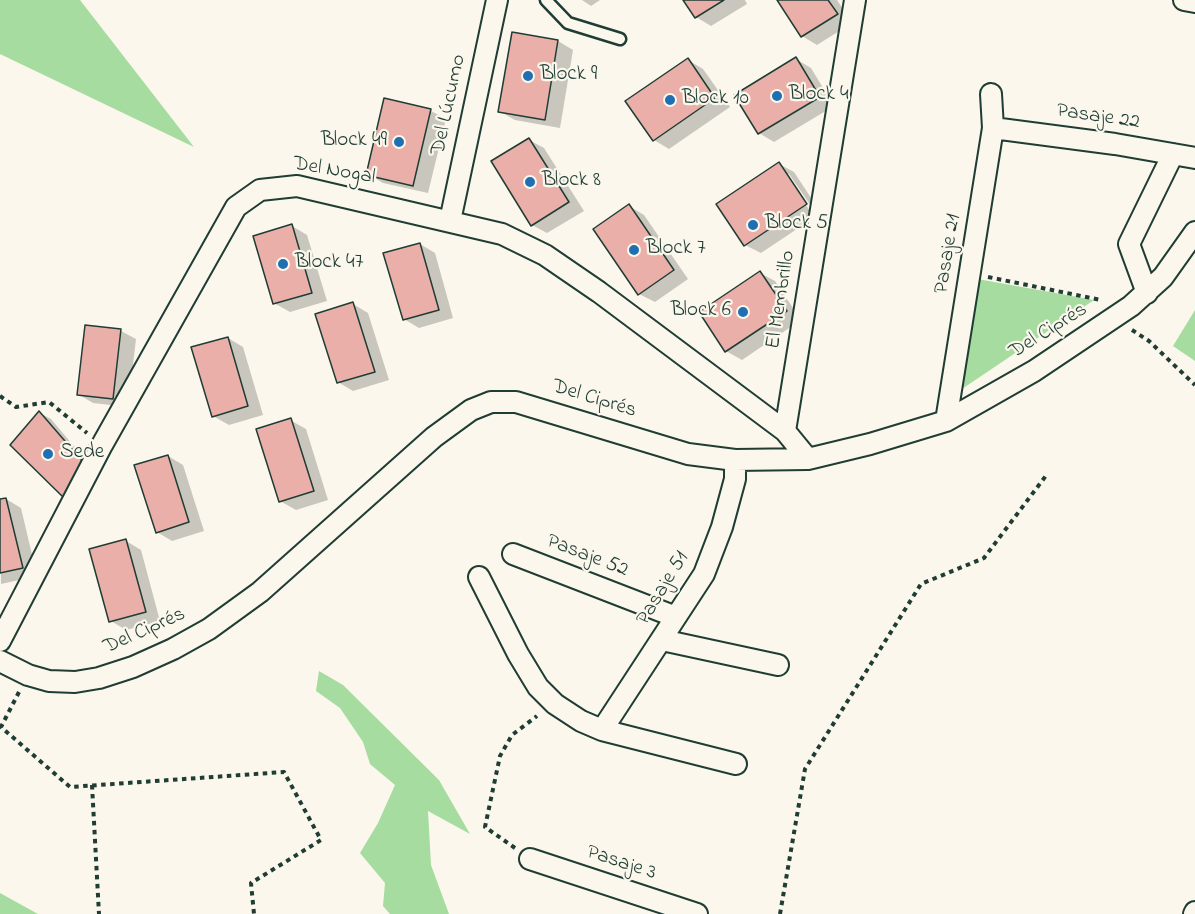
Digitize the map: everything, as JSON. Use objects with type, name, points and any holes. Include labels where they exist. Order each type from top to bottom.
[{"type":"street","name":"Del Lúcumo","points":[[450,220],[497,0]]},
{"type":"street","name":"El Membrillo","points":[[785,431],[855,0]]},
{"type":"street","points":[[1184,0],[1195,2]]},
{"type":"street","name":"Pasaje 21","points":[[946,421],[993,128],[991,94]]},
{"type":"street","name":"Pasaje 22","points":[[993,128],[1195,158]]},
{"type":"street","points":[[1147,293],[1129,244],[1173,154]]},
{"type":"street","name":"Del Nogal","points":[[0,641],[102,445],[236,207],[244,199],[260,190],[297,186],[502,234],[545,255],[599,291],[785,431]]},
{"type":"street","name":"Del Ciprés","points":[[0,662],[28,675],[49,681],[75,682],[133,668],[209,629],[260,592],[434,437],[471,410],[491,402],[516,402],[688,454],[735,460],[808,459],[870,444],[946,421],[1034,371],[1131,306],[1147,293],[1195,232]]},
{"type":"street","points":[[785,431],[808,459]]},
{"type":"street","name":"Pasaje 51","points":[[602,730],[662,640],[708,565],[735,479],[735,460]]},
{"type":"street","name":"Pasaje 52","points":[[513,554],[676,617]]},
{"type":"street","points":[[479,577],[518,654],[538,687],[555,704],[581,721],[602,730],[736,764]]},
{"type":"street","points":[[662,640],[778,665]]},
{"type":"street","name":"Pasaje 3","points":[[530,859],[698,914]]},
{"type":"lane","points":[[546,0],[568,23],[620,39]]},
{"type":"path","points":[[970,273],[1131,306]]},
{"type":"path","points":[[1149,340],[1195,385]]},
{"type":"path","points":[[0,396],[16,407],[49,402],[102,445]]},
{"type":"path","points":[[780,914],[805,769],[921,584],[984,558],[1048,473]]},
{"type":"path","points":[[28,675],[1,728],[70,787],[284,772],[321,840],[251,884],[254,914]]},
{"type":"path","points":[[530,859],[486,827],[500,756],[512,735],[555,704]]},
{"type":"path","points":[[93,785],[99,914]]},
{"type":"green space","points":[[0,0],[80,0],[194,147],[0,54]]},
{"type":"green space","points":[[972,278],[1094,300],[956,393]]},
{"type":"green space","points":[[1195,310],[1195,361],[1173,346]]},
{"type":"green space","points":[[319,671],[343,685],[439,780],[470,834],[428,811],[431,865],[449,914],[390,914],[383,906],[385,883],[360,853],[378,823],[395,785],[370,764],[363,742],[340,708],[316,691]]},
{"type":"green space","points":[[0,893],[38,914],[0,914]]},
{"type":"building","points":[[683,0],[724,0],[695,18]]},
{"type":"building","points":[[777,0],[828,0],[838,14],[801,37]]},
{"type":"building","name":"Block 9","points":[[512,32],[558,40],[545,120],[498,112]]},
{"type":"building","name":"Block 4","points":[[796,57],[820,97],[758,134],[734,95]]},
{"type":"building","name":"Block 10","points":[[688,58],[715,98],[653,141],[625,101]]},
{"type":"building","name":"Block 49","points":[[384,98],[431,109],[413,186],[366,175]]},
{"type":"building","name":"Block 8","points":[[529,138],[569,202],[531,226],[491,161]]},
{"type":"building","name":"Block 5","points":[[779,162],[807,204],[744,246],[716,204]]},
{"type":"building","name":"Block 7","points":[[629,204],[674,270],[638,295],[593,229]]},
{"type":"building","name":"Block 47","points":[[292,224],[312,293],[273,304],[253,236]]},
{"type":"building","points":[[420,243],[439,310],[403,320],[383,253]]},
{"type":"building","name":"Block 6","points":[[760,271],[787,311],[725,352],[699,312]]},
{"type":"building","points":[[353,302],[375,372],[337,383],[315,314]]},
{"type":"building","points":[[85,325],[121,329],[113,399],[77,395]]},
{"type":"building","points":[[228,337],[248,406],[212,417],[191,347]]},
{"type":"building","name":"Sede","points":[[39,411],[84,463],[64,498],[10,445]]},
{"type":"building","points":[[291,418],[314,491],[279,502],[256,429]]},
{"type":"building","points":[[168,455],[189,522],[156,533],[134,465]]},
{"type":"building","points":[[6,498],[23,568],[0,573],[0,499]]},
{"type":"building","points":[[126,539],[146,612],[109,622],[89,549]]},
{"type":"place","name":"Block 9","points":[[528,76]]},
{"type":"place","name":"Block 4","points":[[777,96]]},
{"type":"place","name":"Block 10","points":[[670,100]]},
{"type":"place","name":"Block 49","points":[[399,142]]},
{"type":"place","name":"Block 8","points":[[530,182]]},
{"type":"place","name":"Block 5","points":[[753,225]]},
{"type":"place","name":"Block 7","points":[[634,250]]},
{"type":"place","name":"Block 47","points":[[283,264]]},
{"type":"place","name":"Block 6","points":[[743,312]]},
{"type":"place","name":"Sede","points":[[48,454]]}]
